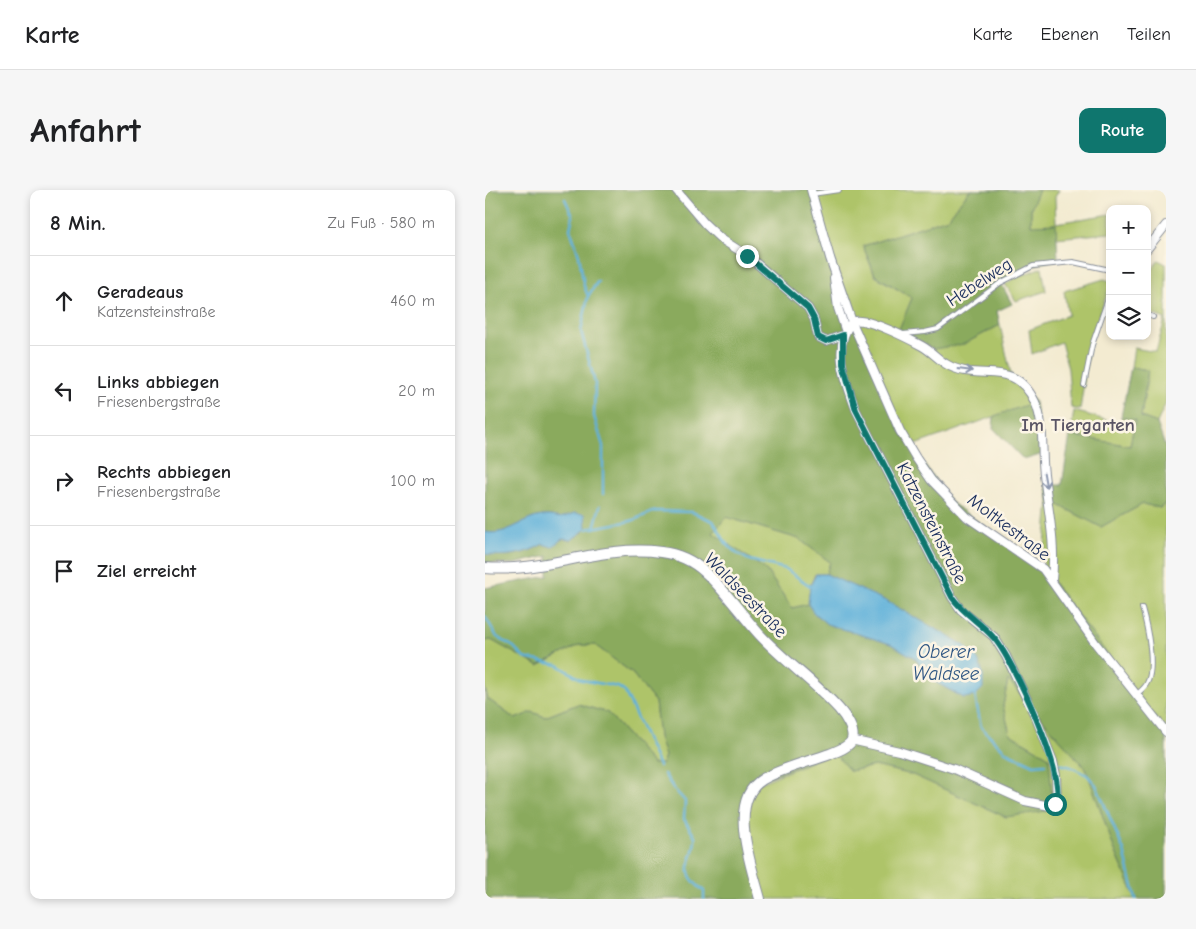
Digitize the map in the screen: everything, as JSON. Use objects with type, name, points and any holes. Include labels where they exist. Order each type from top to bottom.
[{"type":"street","points":[[676,190],[705,224],[721,239],[747,256],[808,308],[814,319],[818,337],[826,341],[844,332],[852,322]]},
{"type":"street","name":"Moltkestraße","points":[[812,192],[852,322],[900,431],[931,480],[967,517],[1043,569],[1096,644],[1166,732]]},
{"type":"street","points":[[1151,243],[1166,225]]},
{"type":"street","name":"Katzensteinstraße","points":[[831,258],[838,308],[844,332],[843,364],[856,410],[952,597],[961,610],[994,637],[1008,660],[1036,718],[1053,760],[1057,784],[1057,802],[1050,806],[1025,801],[954,769],[899,750],[851,740]]},
{"type":"street","name":"Hebelweg","points":[[852,322],[862,319],[897,334],[923,347],[953,368],[1011,375],[1022,381],[1035,402],[1042,434],[1044,474],[1055,555],[1052,580]]},
{"type":"street","name":"Waldseestraße","points":[[485,568],[515,570],[593,554],[644,551],[677,555],[688,560],[706,572],[773,648],[840,710],[850,726],[851,740]]},
{"type":"street","points":[[760,899],[745,832],[745,808],[748,795],[755,785],[771,775],[834,752],[851,740]]},
{"type":"lane","points":[[812,192],[839,190]]},
{"type":"lane","name":"Hebelweg","points":[[897,334],[938,329],[1000,283],[1033,266],[1073,262],[1106,269]]},
{"type":"lane","points":[[1084,385],[1091,345],[1106,308]]},
{"type":"lane","points":[[1136,695],[1147,683],[1150,670],[1148,632],[1142,608]]},
{"type":"green space","points":[[485,190],[811,190],[845,329],[852,322],[900,431],[951,502],[1043,569],[1166,732],[1166,899],[1136,899],[1114,848],[1086,769],[1008,680],[1003,706],[1010,734],[1049,757],[1053,810],[1006,817],[913,775],[875,766],[850,771],[834,753],[761,780],[744,808],[760,899],[485,899],[485,689],[488,699],[515,719],[532,712],[545,717],[578,704],[608,713],[653,764],[662,764],[665,756],[659,737],[655,702],[632,673],[595,645],[579,645],[538,666],[491,640],[485,641],[485,588],[548,576],[548,556],[514,564],[485,563],[485,554],[500,556],[515,554],[543,544],[552,546],[562,539],[571,540],[583,532],[574,513],[560,518],[549,516],[537,517],[501,532],[485,532]],"holes":[[[726,517],[799,539],[830,562],[826,574],[886,601],[964,645],[964,698],[930,679],[915,658],[891,644],[827,624],[814,613],[808,604],[792,608],[766,570],[713,533]]]},
{"type":"green space","points":[[811,190],[974,190],[969,191],[948,218],[863,246],[875,276],[912,298],[900,329],[964,344],[1000,325],[1011,375],[1035,402],[909,447],[852,322]]},
{"type":"green space","points":[[1039,190],[1059,190],[1055,197],[1056,223],[1106,215],[1106,233],[1056,238],[1055,224],[1031,226],[1031,208]]},
{"type":"green space","points":[[1039,190],[1031,208],[1031,225],[1056,224],[1058,259],[1033,266],[1001,283],[1012,304],[997,311],[1000,325],[964,344],[934,349],[899,329],[912,298],[875,275],[863,246],[948,218],[969,191]]},
{"type":"green space","points":[[1158,260],[1166,264],[1166,403],[1157,423],[1141,417],[1148,370],[1131,367],[1134,348],[1156,352],[1165,319],[1151,314],[1151,272]]},
{"type":"green space","points":[[1042,267],[1046,291],[1016,301],[1005,284]]},
{"type":"green space","points":[[1106,280],[1106,297],[1089,346],[1080,410],[1071,408],[1068,369],[1061,342],[1032,354],[1029,330],[1068,315],[1064,291]]},
{"type":"green space","points":[[1131,367],[1148,370],[1141,417],[1157,423],[1166,449],[1166,503],[1160,508],[1143,504],[1101,527],[1049,500],[1046,485],[1062,485],[1070,435],[1130,446],[1135,420],[1121,417]]},
{"type":"green space","points":[[1035,402],[1043,454],[1024,460],[993,428],[994,416]]},
{"type":"green space","points":[[1074,411],[1120,424],[1121,417],[1135,419],[1130,446],[1070,435]]},
{"type":"green space","points":[[1049,500],[1101,527],[1143,504],[1160,508],[1166,503],[1166,732],[1043,569]]},
{"type":"green space","points":[[726,517],[799,539],[830,562],[826,574],[815,574],[810,586],[808,604],[792,608],[766,570],[713,533]]},
{"type":"green space","points":[[491,640],[538,666],[579,645],[595,645],[632,673],[655,702],[659,737],[665,756],[662,764],[653,764],[608,713],[578,704],[545,717],[532,712],[515,719],[488,699],[485,689],[485,641]]},
{"type":"green space","points":[[1008,680],[1086,769],[1114,848],[1136,899],[760,899],[744,816],[755,785],[834,752],[850,771],[875,766],[913,775],[1006,817],[1049,757],[1010,734],[1003,706]]},
{"type":"water","points":[[574,513],[585,514],[586,529],[571,540],[562,539],[552,547],[543,544],[515,554],[500,556],[485,554],[485,532],[501,532],[537,517],[549,516],[560,518]]},
{"type":"water","name":"Oberer Waldsee","points":[[816,574],[826,574],[886,601],[964,645],[978,660],[983,673],[983,688],[975,696],[964,698],[930,679],[915,658],[891,644],[827,624],[814,613],[808,604],[810,586]]},
{"type":"waterway","points":[[565,199],[573,216],[570,229],[579,255],[584,286],[588,296]]},
{"type":"waterway","points":[[598,281],[588,296],[581,331],[595,383],[594,416],[603,446],[603,494]]},
{"type":"waterway","points":[[594,528],[600,506]]},
{"type":"waterway","points":[[586,529],[631,521],[655,511],[692,512],[713,521],[726,543],[736,553],[749,560],[786,569],[810,586]]},
{"type":"waterway","points":[[485,616],[497,637],[514,647],[524,658],[558,665],[582,680],[618,687],[625,692],[659,766]]},
{"type":"waterway","points":[[975,696],[981,727],[1006,752],[1034,765],[1045,764]]},
{"type":"waterway","points":[[1056,763],[1071,767],[1087,775],[1096,785],[1124,851],[1136,899]]},
{"type":"waterway","points":[[664,774],[685,801],[684,819],[695,837],[689,871],[696,884],[704,891],[704,899]]},
{"type":"district","name":"Im Tiergarten","points":[[1078,424]]},
{"type":"route","points":[[747,256],[808,308],[814,319],[818,337],[826,341],[843,335],[841,352],[843,364],[846,381],[856,410],[900,500],[952,597],[961,610],[994,637],[1008,660],[1036,718],[1053,760],[1058,794],[1055,804]]}]
